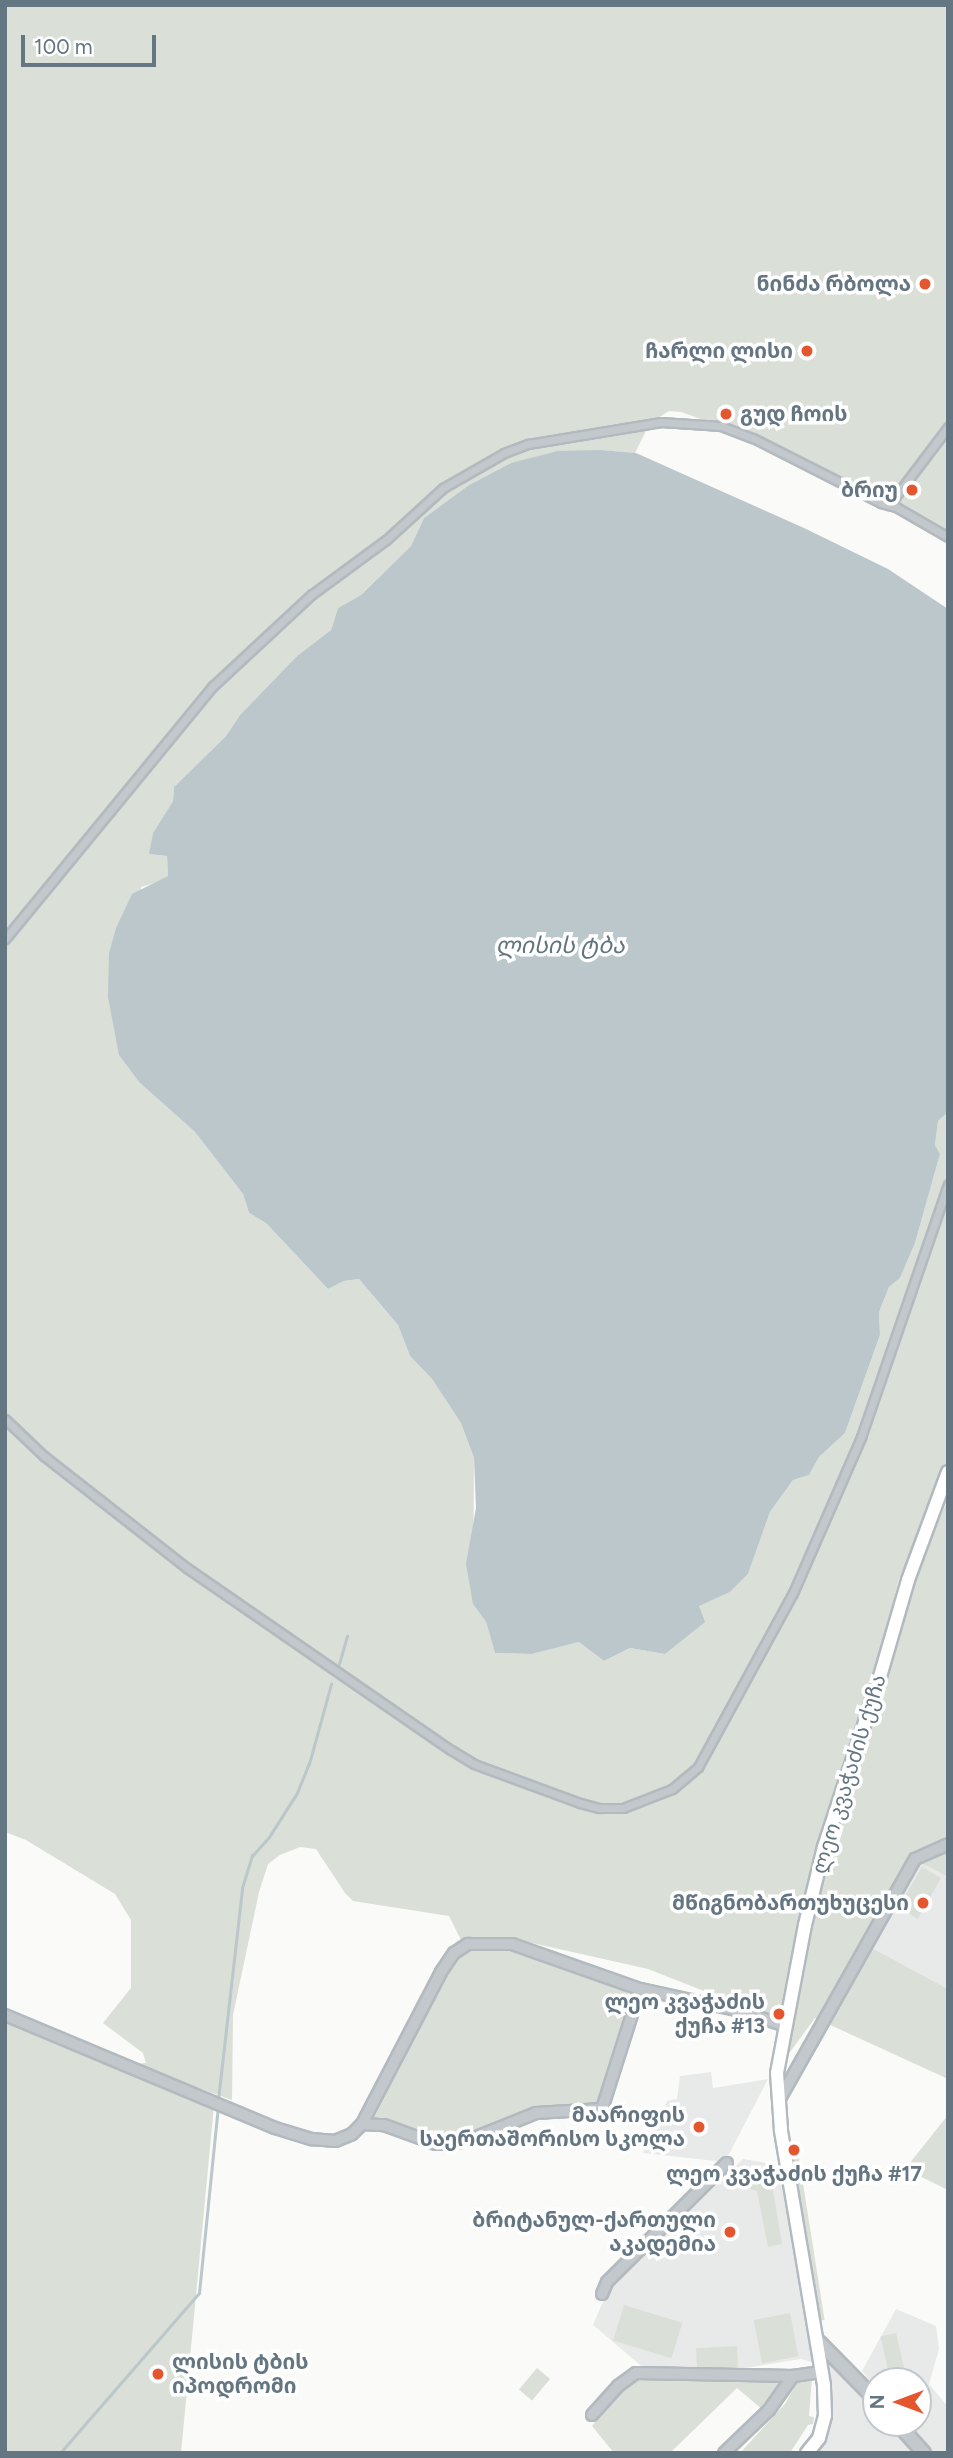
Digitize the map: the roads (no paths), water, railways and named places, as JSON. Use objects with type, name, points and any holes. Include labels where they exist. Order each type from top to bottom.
[{"type":"main road","name":"ლეო კვაჭაძის ქუჩა","points":[[807,2453],[818,2438],[825,2416],[823,2372],[777,2102],[777,2073],[805,1926],[824,1847],[879,1680],[908,1580],[948,1472]]},
{"type":"street","points":[[5,939],[213,686],[311,595],[386,540],[443,488],[504,453],[528,444],[661,422],[695,422],[732,429],[919,518],[948,537]]},
{"type":"street","points":[[889,505],[948,427]]},
{"type":"street","points":[[5,1419],[61,1470],[187,1568],[451,1751],[474,1764],[580,1803],[599,1808],[623,1808],[672,1789],[698,1767],[793,1593],[861,1437],[948,1185]]},
{"type":"street","points":[[777,2102],[915,1859],[948,1844]]},
{"type":"street","points":[[5,2015],[275,2128],[312,2140],[335,2141],[352,2134],[362,2124],[440,1972],[454,1953],[468,1944],[512,1944],[640,1989],[736,2010],[786,2026]]},
{"type":"street","points":[[362,2124],[384,2125],[436,2144],[464,2142],[536,2113],[602,2109],[640,1989]]},
{"type":"street","points":[[602,2294],[607,2282],[727,2163]]},
{"type":"street","points":[[819,2342],[862,2386]]},
{"type":"street","points":[[592,2415],[618,2386],[636,2373],[793,2376],[823,2372]]},
{"type":"street","points":[[724,2453],[769,2410],[793,2376]]},
{"type":"street","points":[[910,2437],[924,2453]]},
{"type":"water","name":"ლისის ტბა","points":[[601,450],[636,453],[804,528],[888,569],[948,609],[948,1112],[938,1121],[935,1145],[940,1154],[915,1243],[900,1278],[889,1287],[879,1312],[880,1335],[845,1433],[819,1457],[809,1475],[793,1480],[770,1512],[748,1574],[730,1592],[699,1606],[705,1622],[665,1654],[630,1648],[604,1661],[579,1642],[532,1654],[495,1653],[486,1622],[473,1604],[466,1564],[476,1508],[474,1458],[461,1423],[432,1379],[410,1356],[398,1325],[359,1279],[344,1281],[328,1289],[266,1223],[249,1213],[243,1194],[195,1132],[140,1083],[119,1055],[108,997],[109,953],[116,928],[132,894],[168,876],[167,856],[149,854],[153,833],[173,801],[174,787],[226,736],[240,715],[297,656],[331,630],[338,608],[361,595],[411,546],[424,518],[469,485],[511,463],[558,451]]},
{"type":"waterway","points":[[339,1664],[347,1636]]},
{"type":"waterway","points":[[218,2100],[242,1888],[252,1856],[269,1837],[297,1793],[309,1764],[331,1684]]},
{"type":"waterway","points":[[60,2453],[199,2293],[218,2107]]},
{"type":"place","name":"ნინძა რბოლა","points":[[925,284]]},
{"type":"place","name":"ჩარლი ლისი","points":[[807,351]]},
{"type":"place","name":"გუდ ჩოის","points":[[726,414]]},
{"type":"place","name":"ბრიუ","points":[[912,490]]},
{"type":"place","name":"მწიგნობართუხუცესი","points":[[923,1903]]},
{"type":"place","name":"ლეო კვაჭაძის ქუჩა #13","points":[[779,2014]]},
{"type":"place","name":"მაარიფის საერთაშორისო სკოლა","points":[[699,2127]]},
{"type":"place","name":"ლეო კვაჭაძის ქუჩა #17","points":[[794,2150]]},
{"type":"place","name":"ბრიტანულ-ქართული აკადემია","points":[[730,2232]]},
{"type":"place","name":"ლისის ტბის იპოდრომი","points":[[158,2374]]}]
